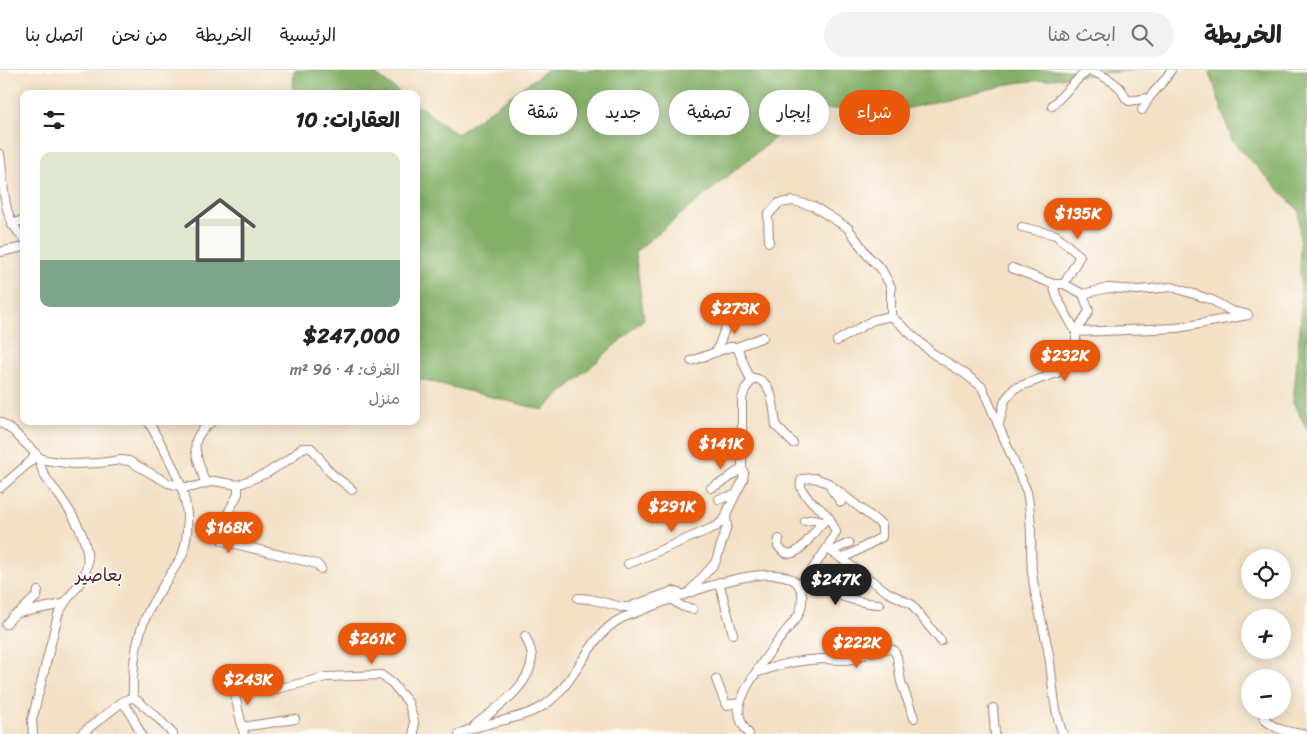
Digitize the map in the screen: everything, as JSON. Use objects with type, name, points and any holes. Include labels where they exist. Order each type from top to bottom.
[{"type":"street","points":[[1052,106],[1089,70],[1117,85],[1122,90],[1125,99],[1129,101],[1149,98]]},
{"type":"street","points":[[1142,110],[1171,70]]},
{"type":"street","points":[[0,154],[3,195],[12,225],[20,234]]},
{"type":"street","points":[[769,242],[768,215],[780,203],[793,201],[813,206],[848,228],[868,256],[882,270],[891,287],[891,316],[932,354],[964,373],[982,387],[1027,492],[1030,506],[1032,571],[1036,598],[1049,656],[1056,708],[1063,734]]},
{"type":"street","points":[[12,225],[20,221]]},
{"type":"street","points":[[1022,226],[1056,235],[1080,256],[1064,284]]},
{"type":"street","points":[[0,252],[20,248]]},
{"type":"street","points":[[1012,268],[1053,284],[1064,284],[1083,294],[1108,288],[1138,290],[1172,287],[1212,300],[1231,311],[1248,314],[1176,328],[1076,332]]},
{"type":"street","points":[[999,424],[1005,400],[1015,388],[1058,373],[1076,354],[1076,332],[1057,298],[1053,284]]},
{"type":"street","points":[[1076,332],[1089,311],[1083,294]]},
{"type":"street","points":[[837,341],[873,320],[891,316]]},
{"type":"street","points":[[716,352],[725,329]]},
{"type":"street","points":[[691,361],[763,337]]},
{"type":"street","points":[[737,347],[751,381]]},
{"type":"street","points":[[628,564],[717,526],[726,517],[743,480],[742,399],[745,389],[754,378],[763,381],[773,404],[776,426],[794,443]]},
{"type":"street","points":[[0,422],[13,431],[38,456],[42,470],[69,512],[84,539],[88,552],[87,567],[84,575],[63,604],[58,615],[37,695],[32,720],[33,734]]},
{"type":"street","points":[[133,697],[133,673],[142,626],[149,610],[182,556],[185,547],[188,513],[183,487],[150,425]]},
{"type":"street","points":[[205,483],[195,446],[196,437],[208,425]]},
{"type":"street","points":[[0,488],[38,456],[72,464],[129,461],[168,483],[183,487],[193,487],[214,481],[238,484],[267,473],[291,458],[302,448],[311,448],[329,471],[344,481],[352,490]]},
{"type":"street","points":[[711,488],[742,468]]},
{"type":"street","points":[[799,584],[830,549],[836,532],[806,496],[800,484],[802,480],[808,478],[819,479],[828,483],[882,525],[882,538],[842,559]]},
{"type":"street","points":[[828,483],[841,502]]},
{"type":"street","points":[[238,484],[238,494],[217,534],[219,537],[223,541],[317,564],[321,569]]},
{"type":"street","points":[[719,499],[735,495]]},
{"type":"street","points":[[686,594],[714,563],[727,526],[726,517]]},
{"type":"street","points":[[805,521],[815,518],[826,520]]},
{"type":"street","points":[[780,539],[778,546],[782,550],[794,553],[808,542],[826,520]]},
{"type":"street","points":[[830,549],[849,543]]},
{"type":"street","points":[[830,549],[887,592],[911,604],[941,641]]},
{"type":"street","points":[[811,572],[826,589],[836,594],[868,604],[879,604]]},
{"type":"street","points":[[459,734],[527,713],[550,701],[570,680],[599,637],[611,624],[622,618],[719,582],[751,576],[778,574],[787,576],[799,584],[803,602],[798,616],[750,682],[740,704],[740,717],[745,730],[749,734]]},
{"type":"street","points":[[719,582],[733,634]]},
{"type":"street","points":[[6,624],[37,596],[38,591]]},
{"type":"street","points":[[578,598],[629,607],[673,591],[686,594]]},
{"type":"street","points":[[672,600],[683,607],[693,609]]},
{"type":"street","points":[[18,613],[63,604]]},
{"type":"street","points":[[471,729],[508,698],[526,676],[532,658],[524,636]]},
{"type":"street","points":[[756,674],[767,669],[794,663],[821,659],[847,660],[876,650],[889,648],[894,650],[897,657],[901,682],[914,718]]},
{"type":"street","points":[[277,689],[326,677],[381,675],[392,683],[408,702],[414,721],[414,734]]},
{"type":"street","points":[[716,679],[726,705],[740,704]]},
{"type":"street","points":[[232,683],[243,731],[295,719]]},
{"type":"street","points":[[81,734],[122,702],[133,697]]},
{"type":"street","points":[[133,697],[173,734]]},
{"type":"street","points":[[122,702],[130,712],[141,734]]},
{"type":"street","points":[[993,708],[994,734]]},
{"type":"street","points":[[1264,719],[1270,725],[1281,731],[1303,734]]},
{"type":"green space","points":[[294,70],[370,70],[397,90],[293,90]]},
{"type":"green space","points":[[547,70],[1133,70],[1015,83],[910,108],[910,90],[839,90],[839,109],[829,109],[829,90],[759,90],[759,135],[778,135],[635,252],[644,319],[543,410],[420,379],[420,107],[457,134],[509,97],[509,135],[577,135],[577,90],[519,90]]},
{"type":"green space","points":[[1212,70],[1307,70],[1307,430],[1293,402],[1301,317],[1299,211],[1232,141],[1210,73]]},
{"type":"district","name":"بعاصير","points":[[99,575]]}]
